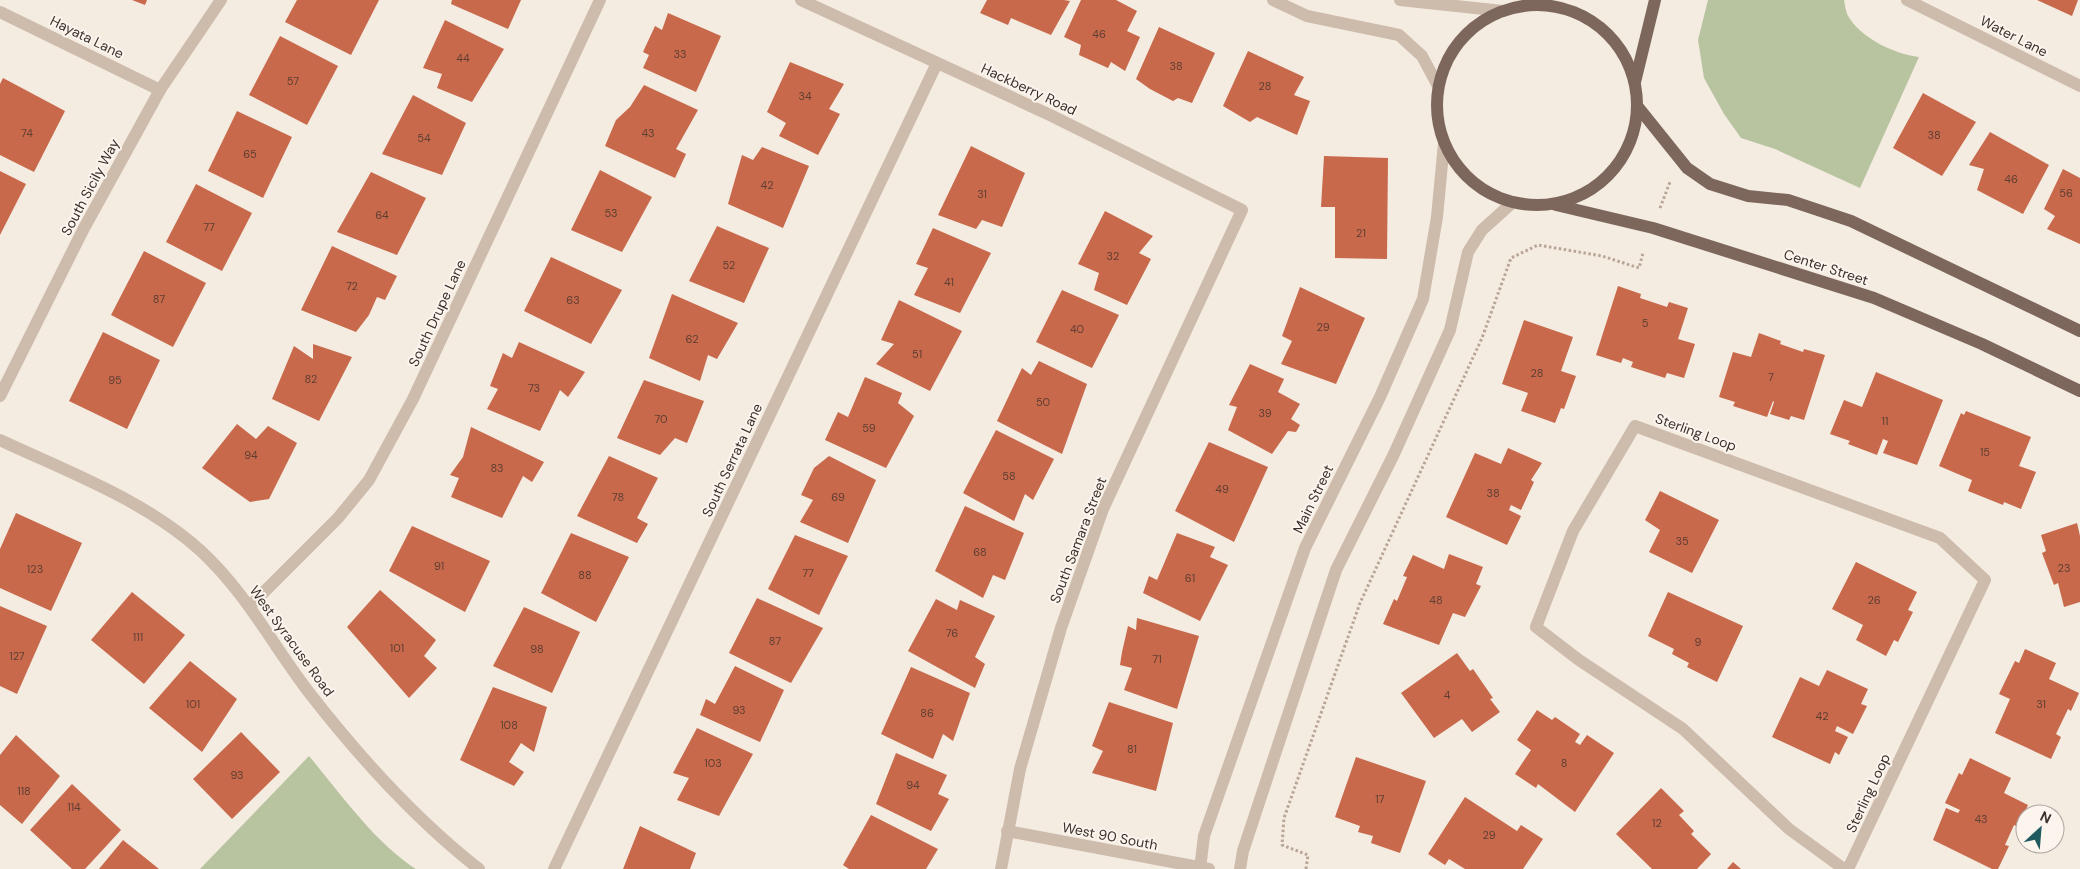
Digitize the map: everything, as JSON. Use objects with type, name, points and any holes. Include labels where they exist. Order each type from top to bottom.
[{"type":"main road","points":[[1635,82],[1655,0]]},
{"type":"main road","points":[[1533,3],[1573,11],[1601,28],[1623,52],[1635,82],[1638,107],[1632,137],[1618,165],[1596,186],[1568,201],[1541,206],[1513,202],[1484,190],[1460,170],[1444,143],[1437,113],[1438,86],[1447,59],[1464,36],[1486,18],[1503,11],[1512,7],[1533,3]]},
{"type":"main road","points":[[1638,107],[1687,168],[1710,184],[1748,196],[1788,200],[1850,221],[2080,331]]},
{"type":"main road","name":"Center Street","points":[[1551,204],[1652,228],[1874,298],[1982,344],[2080,391]]},
{"type":"street","name":"South Sicily Way","points":[[0,396],[83,230],[160,90],[221,0]]},
{"type":"street","name":"South Drupe Lane","points":[[251,605],[338,518],[369,480],[417,390],[600,0]]},
{"type":"street","name":"Hackberry Road","points":[[801,0],[1050,115],[1242,210]]},
{"type":"street","points":[[1273,0],[1307,16],[1399,35],[1422,56],[1438,86]]},
{"type":"street","points":[[1400,0],[1503,11]]},
{"type":"street","name":"Water Lane","points":[[1907,0],[2080,86]]},
{"type":"street","name":"Hayata Lane","points":[[0,12],[160,90]]},
{"type":"street","name":"South Serrata Lane","points":[[554,869],[937,64]]},
{"type":"street","name":"Main Street","points":[[1203,869],[1204,836],[1306,548],[1380,397],[1422,298],[1437,217],[1444,143]]},
{"type":"street","points":[[1240,869],[1243,851],[1336,570],[1394,454],[1450,330],[1468,252],[1482,230],[1513,202]]},
{"type":"street","name":"South Samara Street","points":[[1001,869],[1020,769],[1061,628],[1103,510],[1242,210]]},
{"type":"street","name":"Sterling Loop","points":[[1844,869],[1789,828],[1683,729],[1579,660],[1536,627],[1572,531],[1635,426],[1940,538],[1985,580],[1848,869]]},
{"type":"street","name":"West Syracuse Road","points":[[0,440],[126,500],[165,522],[202,552],[251,605],[310,694],[389,789],[479,869]]},
{"type":"street","name":"West 90 South","points":[[1007,831],[1203,869]]},
{"type":"path","points":[[1660,209],[1672,178]]},
{"type":"path","points":[[1306,869],[1308,855],[1282,845],[1284,818],[1300,770],[1360,603],[1482,338],[1511,258],[1538,245],[1602,256],[1638,268],[1643,253]]},
{"type":"green space","points":[[1708,0],[1844,0],[1848,16],[1870,38],[1889,49],[1919,57],[1860,188],[1775,149],[1741,138],[1724,114],[1704,78],[1698,40]]},
{"type":"green space","points":[[309,756],[372,832],[386,846],[416,869],[200,869]]},
{"type":"building","points":[[132,0],[147,0],[145,5]]},
{"type":"building","points":[[297,0],[379,0],[351,55],[285,22]]},
{"type":"building","points":[[452,0],[521,0],[508,29],[451,4]]},
{"type":"building","points":[[987,0],[1070,1],[1051,35],[1011,18],[1008,25],[980,13]]},
{"type":"building","points":[[1081,0],[1116,0],[1137,11],[1127,31],[1140,37],[1125,71],[1111,62],[1108,68],[1079,55],[1081,45],[1064,37]]},
{"type":"building","points":[[2037,0],[2078,0],[2072,16]]},
{"type":"building","points":[[668,13],[721,36],[696,92],[643,68],[649,55],[643,52],[655,26],[662,30]]},
{"type":"building","points":[[445,20],[504,49],[472,102],[437,88],[442,74],[423,68]]},
{"type":"building","points":[[1159,27],[1215,53],[1192,103],[1178,98],[1173,101],[1136,79]]},
{"type":"building","points":[[280,36],[338,66],[307,125],[249,95]]},
{"type":"building","points":[[1248,51],[1304,77],[1294,95],[1310,101],[1297,135],[1257,117],[1250,122],[1223,106]]},
{"type":"building","points":[[790,62],[844,84],[829,109],[840,114],[818,155],[779,136],[786,123],[767,112]]},
{"type":"building","points":[[3,78],[65,111],[34,172],[0,155],[0,84]]},
{"type":"building","points":[[644,85],[698,110],[676,149],[686,154],[675,178],[605,146],[616,120],[630,107]]},
{"type":"building","points":[[1923,93],[1976,122],[1942,176],[1893,148]]},
{"type":"building","points":[[413,95],[466,123],[442,175],[382,154]]},
{"type":"building","points":[[237,111],[292,137],[263,198],[208,171]]},
{"type":"building","points":[[1990,132],[2049,165],[2023,214],[1977,190],[1984,169],[1969,165]]},
{"type":"building","points":[[971,146],[1025,173],[1002,227],[982,220],[976,229],[938,215]]},
{"type":"building","points":[[762,147],[809,166],[783,228],[728,204],[742,155],[753,160]]},
{"type":"building","points":[[1324,156],[1388,158],[1387,259],[1335,258],[1335,207],[1321,207]]},
{"type":"building","points":[[2063,169],[2080,178],[2080,244],[2047,229],[2055,216],[2044,209]]},
{"type":"building","points":[[600,170],[652,197],[622,252],[571,230]]},
{"type":"building","points":[[0,171],[26,184],[0,235]]},
{"type":"building","points":[[371,172],[426,198],[397,255],[337,232]]},
{"type":"building","points":[[196,184],[252,213],[222,271],[166,242]]},
{"type":"building","points":[[1105,211],[1153,236],[1139,253],[1151,259],[1127,305],[1094,290],[1099,273],[1078,264]]},
{"type":"building","points":[[717,226],[769,248],[744,303],[689,281]]},
{"type":"building","points":[[933,228],[991,253],[960,313],[914,295],[928,268],[916,264]]},
{"type":"building","points":[[332,246],[397,276],[385,300],[377,297],[369,315],[356,332],[301,310]]},
{"type":"building","points":[[144,251],[206,283],[173,347],[111,315]]},
{"type":"building","points":[[551,257],[622,290],[591,344],[524,311]]},
{"type":"building","points":[[1618,286],[1641,294],[1640,298],[1667,307],[1669,302],[1688,308],[1678,339],[1695,344],[1684,378],[1667,373],[1665,378],[1631,367],[1633,362],[1623,358],[1621,363],[1596,355]]},
{"type":"building","points":[[1300,287],[1365,318],[1336,384],[1281,364],[1292,341],[1282,336]]},
{"type":"building","points":[[1062,290],[1119,315],[1092,368],[1036,342]]},
{"type":"building","points":[[672,294],[738,323],[717,359],[708,355],[700,381],[649,358]]},
{"type":"building","points":[[899,300],[962,331],[930,391],[876,364],[894,344],[881,340]]},
{"type":"building","points":[[1524,320],[1573,337],[1561,371],[1576,376],[1564,409],[1561,408],[1555,423],[1521,411],[1528,393],[1502,384]]},
{"type":"building","points":[[103,332],[160,360],[127,429],[69,401]]},
{"type":"building","points":[[1759,333],[1781,341],[1780,344],[1803,352],[1804,349],[1825,355],[1804,420],[1791,416],[1789,420],[1770,414],[1773,401],[1767,417],[1733,406],[1735,402],[1719,397],[1733,352],[1751,357]]},
{"type":"building","points":[[519,342],[585,372],[568,397],[560,390],[540,431],[487,409],[498,389],[490,386],[503,353],[512,358]]},
{"type":"building","points":[[313,344],[352,357],[319,421],[272,399],[294,346],[313,359]]},
{"type":"building","points":[[1039,361],[1087,384],[1062,454],[997,421],[1022,368],[1031,375]]},
{"type":"building","points":[[1250,364],[1284,379],[1278,392],[1300,404],[1291,419],[1300,425],[1296,432],[1288,431],[1272,454],[1228,430],[1237,407],[1229,405]]},
{"type":"building","points":[[1876,372],[1943,400],[1917,465],[1883,453],[1888,441],[1883,439],[1877,455],[1848,444],[1850,441],[1830,434],[1844,400],[1862,407]]},
{"type":"building","points":[[865,377],[902,393],[898,403],[914,416],[886,468],[825,440],[838,412],[848,417]]},
{"type":"building","points":[[644,380],[704,401],[687,443],[675,438],[660,455],[617,438]]},
{"type":"building","points":[[1966,411],[2031,437],[2019,466],[2036,472],[2021,509],[2004,502],[2003,505],[1968,491],[1972,480],[1939,466],[1961,413],[1964,415]]},
{"type":"building","points":[[237,424],[256,439],[268,426],[297,443],[269,499],[250,502],[202,468]]},
{"type":"building","points":[[471,427],[544,462],[532,482],[523,476],[502,518],[451,497],[459,478],[450,475],[463,457]]},
{"type":"building","points":[[996,430],[1054,459],[1033,500],[1025,494],[1014,521],[963,493]]},
{"type":"building","points":[[1209,442],[1268,467],[1234,542],[1175,511]]},
{"type":"building","points":[[1508,448],[1542,463],[1531,480],[1534,482],[1521,510],[1511,505],[1509,510],[1521,516],[1507,545],[1446,517],[1475,453],[1501,464]]},
{"type":"building","points":[[609,456],[658,478],[637,518],[648,524],[637,543],[577,516]]},
{"type":"building","points":[[829,456],[876,480],[848,543],[800,522],[813,500],[801,495],[814,468]]},
{"type":"building","points":[[1660,491],[1719,520],[1692,573],[1649,552],[1660,530],[1645,520]]},
{"type":"building","points":[[965,506],[1024,533],[1005,580],[993,575],[983,598],[935,571]]},
{"type":"building","points":[[16,513],[82,543],[51,611],[0,588],[0,549]]},
{"type":"building","points":[[2077,523],[2080,536],[2080,602],[2064,607],[2058,583],[2054,585],[2042,553],[2046,551],[2041,535]]},
{"type":"building","points":[[412,526],[490,561],[465,612],[389,571]]},
{"type":"building","points":[[571,533],[629,557],[596,622],[541,593]]},
{"type":"building","points":[[1177,533],[1215,547],[1210,557],[1228,565],[1200,621],[1143,593],[1149,576],[1157,580]]},
{"type":"building","points":[[795,535],[848,556],[819,615],[768,589]]},
{"type":"building","points":[[1449,554],[1483,567],[1476,584],[1481,586],[1465,617],[1453,613],[1439,645],[1383,624],[1394,599],[1397,601],[1407,577],[1403,576],[1413,555],[1444,569]]},
{"type":"building","points":[[1856,562],[1917,592],[1908,610],[1913,612],[1898,642],[1894,640],[1886,656],[1856,640],[1863,625],[1832,609]]},
{"type":"building","points":[[380,590],[436,640],[424,656],[437,668],[409,698],[347,627]]},
{"type":"building","points":[[132,592],[185,635],[144,684],[91,640]]},
{"type":"building","points":[[1668,592],[1743,626],[1717,682],[1687,667],[1689,663],[1672,654],[1674,649],[1648,636]]},
{"type":"building","points":[[757,598],[823,628],[791,683],[729,653]]},
{"type":"building","points":[[936,599],[957,610],[960,600],[995,616],[975,657],[985,664],[975,688],[908,651]]},
{"type":"building","points":[[0,606],[47,626],[17,694],[0,686]]},
{"type":"building","points":[[524,607],[580,632],[552,693],[493,666]]},
{"type":"building","points":[[1137,618],[1199,636],[1177,709],[1124,690],[1132,668],[1120,665],[1122,652],[1128,626],[1136,630]]},
{"type":"building","points":[[2025,649],[2056,663],[2049,679],[2079,693],[2071,711],[2068,709],[2056,734],[2061,737],[2051,759],[1995,733],[2010,699],[1999,694],[2015,661],[2019,663]]},
{"type":"building","points":[[1457,653],[1470,671],[1473,669],[1493,698],[1490,699],[1500,712],[1472,732],[1462,719],[1434,738],[1401,693]]},
{"type":"building","points":[[190,661],[237,699],[202,752],[149,708]]},
{"type":"building","points":[[735,666],[784,690],[760,742],[700,715],[706,699],[715,704]]},
{"type":"building","points":[[911,667],[970,693],[953,741],[943,734],[933,759],[881,734]]},
{"type":"building","points":[[1827,670],[1868,689],[1861,704],[1867,706],[1853,734],[1837,726],[1835,731],[1848,737],[1839,755],[1835,752],[1830,764],[1772,737],[1800,677],[1819,686]]},
{"type":"building","points":[[493,687],[547,707],[534,752],[521,743],[509,762],[524,772],[514,786],[460,760]]},
{"type":"building","points":[[1109,702],[1173,723],[1156,791],[1092,773],[1103,751],[1092,746]]},
{"type":"building","points":[[1537,710],[1552,720],[1555,717],[1580,734],[1575,742],[1580,745],[1587,735],[1614,753],[1575,812],[1538,784],[1536,788],[1515,774],[1531,750],[1517,740]]},
{"type":"building","points":[[697,728],[753,754],[719,816],[677,800],[689,778],[673,773]]},
{"type":"building","points":[[241,732],[280,772],[232,819],[193,779]]},
{"type":"building","points":[[16,735],[60,776],[22,824],[0,805],[0,755]]},
{"type":"building","points":[[896,753],[947,775],[938,794],[949,799],[931,831],[876,804]]},
{"type":"building","points":[[1356,757],[1426,781],[1400,853],[1371,843],[1373,836],[1358,832],[1360,826],[1335,817]]},
{"type":"building","points":[[1970,758],[2011,778],[2004,793],[2026,804],[2015,804],[2015,826],[2005,845],[2009,846],[1998,869],[1992,869],[1933,840],[1946,808],[1958,813],[1960,810],[1945,803],[1959,773],[1962,775]]},
{"type":"building","points":[[72,784],[121,830],[85,869],[72,869],[30,830]]},
{"type":"building","points":[[1661,788],[1684,811],[1679,815],[1694,831],[1691,834],[1711,854],[1697,869],[1652,869],[1616,834]]},
{"type":"building","points":[[1465,797],[1517,831],[1521,825],[1543,839],[1523,869],[1465,869],[1449,859],[1445,865],[1428,854]]},
{"type":"building","points":[[871,815],[938,849],[926,869],[849,869],[843,865]]},
{"type":"building","points":[[640,826],[696,853],[690,869],[623,869]]},
{"type":"building","points":[[123,840],[159,869],[99,869]]},
{"type":"building","points":[[1733,862],[1741,869],[1727,869]]}]
